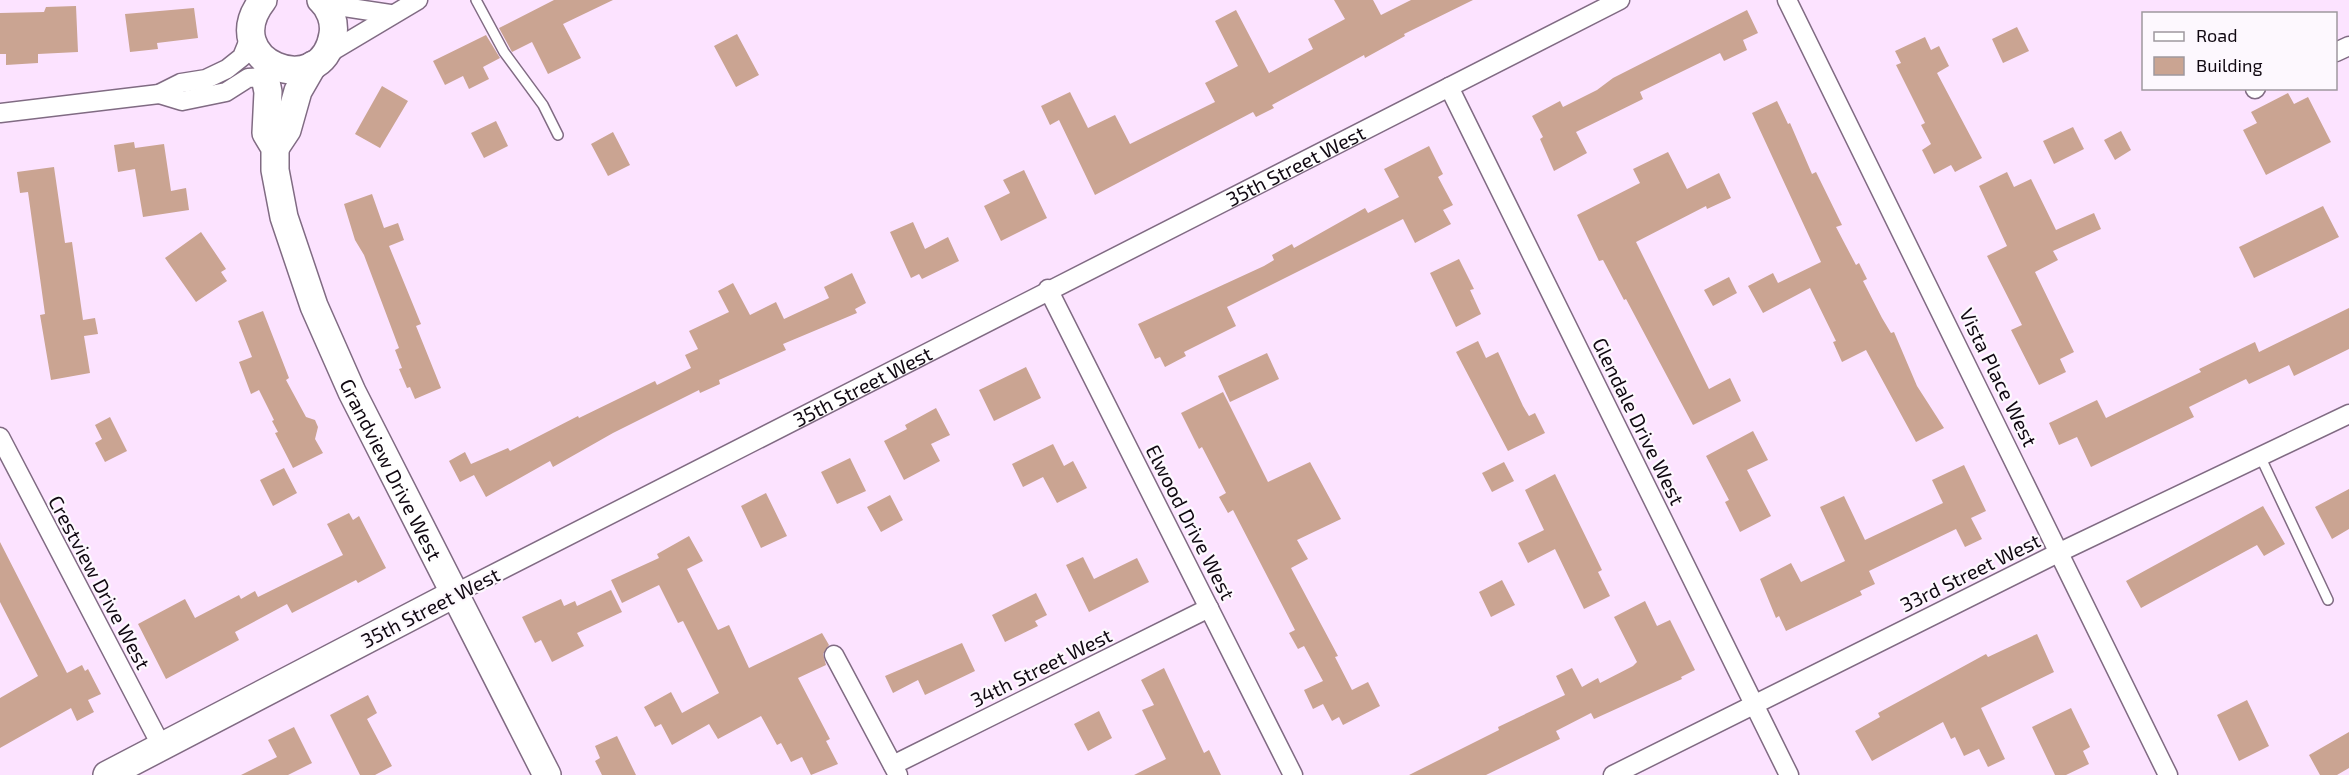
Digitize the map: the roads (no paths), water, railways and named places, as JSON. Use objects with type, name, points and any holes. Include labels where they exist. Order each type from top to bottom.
[{"type":"street","points":[[0,113],[159,94],[181,83],[206,79],[227,69],[242,57],[251,35],[253,16],[263,0]]},
{"type":"street","points":[[159,94],[182,101],[226,92],[248,78],[269,72],[300,70],[363,35],[390,15],[418,0]]},
{"type":"street","name":"35th Street West","points":[[107,775],[1048,289],[1620,0]]},
{"type":"street","name":"Vista Place West","points":[[1787,0],[2168,775]]},
{"type":"street","points":[[323,2],[390,15]]},
{"type":"street","points":[[275,148],[286,130],[298,91],[331,44],[334,30],[332,16],[323,2]]},
{"type":"street","points":[[251,35],[255,48],[269,72]]},
{"type":"street","name":"Grandview Drive West","points":[[269,72],[266,133],[275,148],[275,170],[284,217],[314,306],[352,392],[547,775]]},
{"type":"street","name":"Glendale Drive West","points":[[1449,87],[1789,775]]},
{"type":"street","name":"Elwood Drive West","points":[[1048,289],[1293,775]]},
{"type":"street","name":"33rd Street West","points":[[1613,775],[2060,552],[2349,414]]},
{"type":"street","name":"Crestview Drive West","points":[[0,437],[162,747]]},
{"type":"street","name":"34th Street West","points":[[895,770],[1209,608]]},
{"type":"street","points":[[834,655],[895,770]]},
{"type":"lane","points":[[476,0],[504,52],[543,105],[558,135]]},
{"type":"lane","points":[[2260,456],[2328,600]]}]
